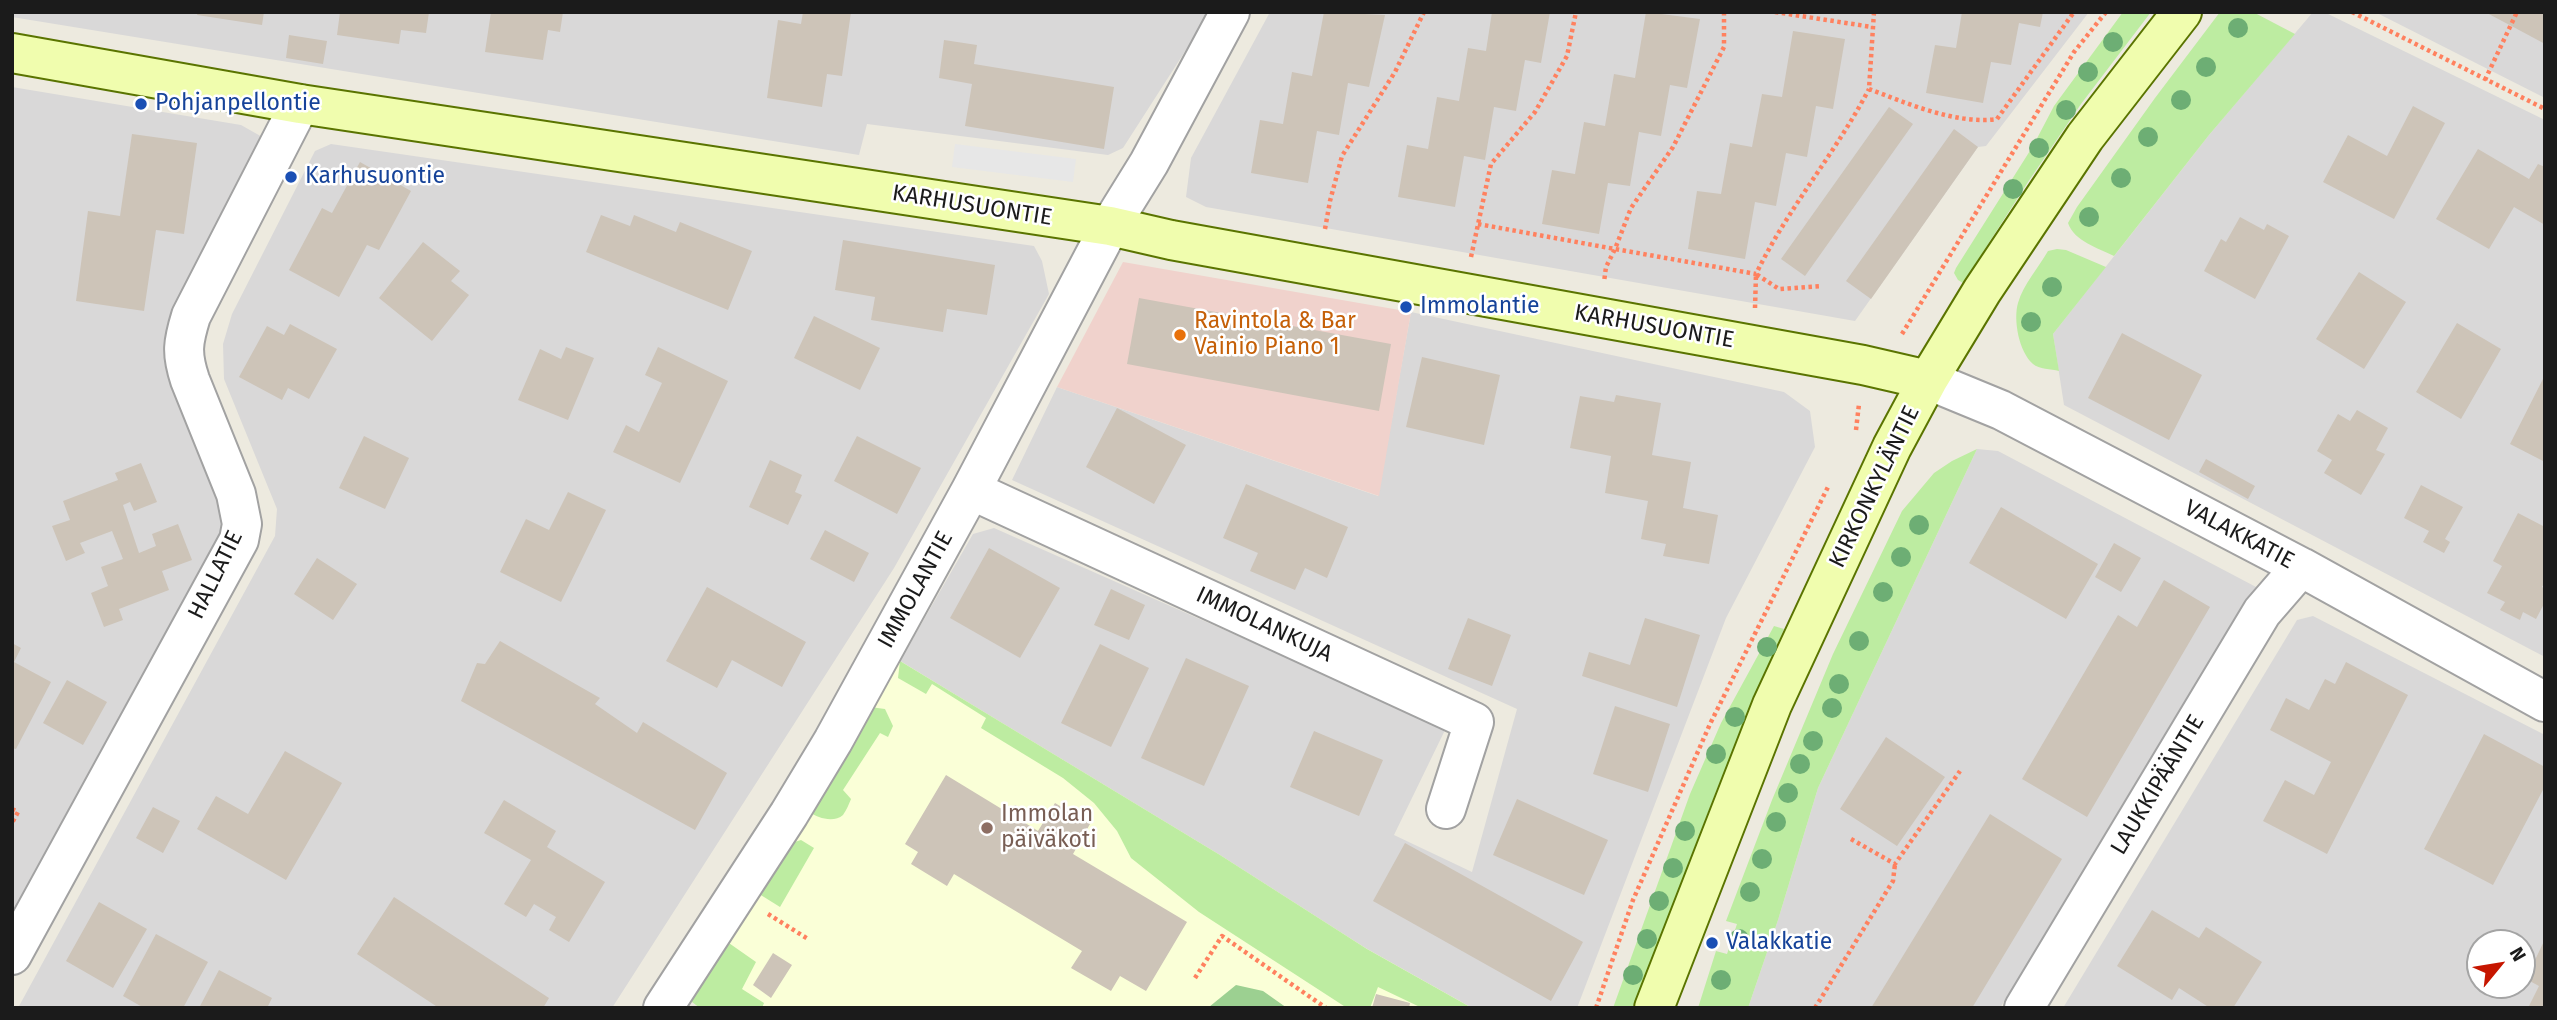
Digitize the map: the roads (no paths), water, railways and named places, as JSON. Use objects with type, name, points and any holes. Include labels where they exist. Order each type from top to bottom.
[{"type":"street","name":"IMMOLANTIE","points":[[663,1008],[802,793],[971,490],[1110,226],[1154,153],[1230,12]]},
{"type":"street","name":"KIRKONKYLÄNTIE","points":[[1654,1008],[1772,705],[1892,447],[1972,307],[2085,137],[2182,12]]},
{"type":"street","name":"KARHUSUONTIE","points":[[12,53],[300,104],[1110,226],[1171,240],[1863,365],[1928,380]]},
{"type":"street","name":"HALLATIE","points":[[12,955],[239,540],[242,524],[236,494],[190,380],[182,343],[191,316],[300,104]]},
{"type":"street","name":"VALAKKATIE","points":[[1928,380],[2001,410],[2301,567],[2545,702]]},
{"type":"street","name":"IMMOLANKUJA","points":[[971,490],[1474,722],[1446,809]]},
{"type":"street","name":"LAUKKIPÄÄNTIE","points":[[2024,1008],[2262,612],[2301,567]]},
{"type":"place","name":"Pohjanpellontie","points":[[141,104]]},
{"type":"place","name":"Karhusuontie","points":[[291,177]]},
{"type":"place","name":"Immolantie","points":[[1406,307]]},
{"type":"place","name":"Ravintola & Bar Vainio Piano 1","points":[[1180,335]]},
{"type":"place","name":"Immolan päiväkoti","points":[[987,828]]},
{"type":"place","name":"Valakkatie","points":[[1712,943]]}]
